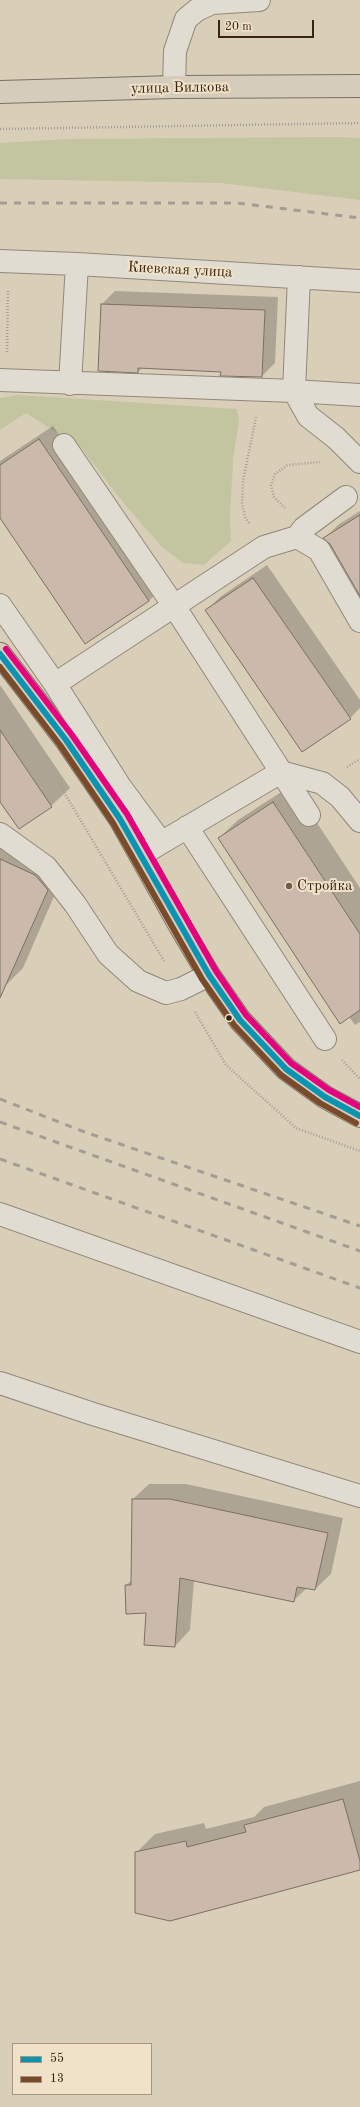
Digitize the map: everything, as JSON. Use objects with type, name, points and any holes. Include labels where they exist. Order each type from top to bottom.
[{"type":"main road","name":"улица Вилкова","points":[[0,92],[174,87],[360,86]]},
{"type":"main road","points":[[0,654],[66,740],[120,819],[209,975],[240,1020],[286,1070],[325,1097],[360,1116]]},
{"type":"street","points":[[174,87],[175,51],[186,19],[197,10],[212,3],[259,0]]},
{"type":"street","name":"Киевская улица","points":[[0,261],[77,264],[360,281]]},
{"type":"street","points":[[70,384],[77,264]]},
{"type":"street","points":[[299,277],[294,391],[308,416],[352,446],[360,462]]},
{"type":"street","points":[[3,380],[70,384],[294,391],[360,395]]},
{"type":"street","points":[[64,445],[174,606],[309,815]]},
{"type":"street","points":[[55,684],[264,547],[301,532],[346,497]]},
{"type":"street","points":[[301,532],[319,550],[360,621]]},
{"type":"street","points":[[0,605],[55,684],[119,785],[161,842]]},
{"type":"street","points":[[140,856],[161,842],[281,772],[322,784],[340,797],[360,821]]},
{"type":"street","points":[[187,827],[326,1039]]},
{"type":"street","points":[[0,834],[46,867],[71,900],[108,954],[138,982],[166,993],[181,989],[209,975]]},
{"type":"street","points":[[0,1214],[360,1342]]},
{"type":"street","points":[[0,1383],[93,1414],[360,1496]]},
{"type":"path","points":[[0,128],[360,123]]},
{"type":"path","points":[[3,380],[9,291],[4,286]]},
{"type":"path","points":[[264,390],[252,430],[243,481],[242,503],[245,517],[264,547]]},
{"type":"path","points":[[301,532],[274,497],[271,485],[275,474],[288,465],[321,462]]},
{"type":"path","points":[[350,1071],[360,1079]]},
{"type":"green space","points":[[360,138],[360,200],[221,183],[0,179],[0,143],[66,139]]},
{"type":"green space","points":[[18,395],[237,409],[239,420],[233,460],[230,517],[231,541],[204,565],[183,563],[163,548],[126,506],[82,449],[26,413],[0,430],[0,398]]},
{"type":"building","points":[[101,304],[265,310],[262,377],[220,376],[221,372],[138,368],[138,373],[98,371]]},
{"type":"building","points":[[39,439],[149,601],[85,644],[0,518],[0,465]]},
{"type":"building","points":[[360,515],[360,596],[330,544],[323,538]]},
{"type":"building","points":[[253,578],[351,719],[302,752],[205,610]]},
{"type":"building","points":[[0,730],[52,807],[19,829],[0,802]]},
{"type":"building","name":"Стройка","points":[[273,802],[360,934],[360,1010],[340,1024],[218,838]]},
{"type":"building","points":[[0,859],[35,875],[48,890],[0,998]]},
{"type":"building","points":[[132,1499],[170,1499],[328,1533],[315,1590],[297,1587],[294,1602],[180,1578],[175,1647],[144,1645],[146,1613],[126,1614],[125,1585],[131,1585]]},
{"type":"building","points":[[343,1799],[360,1861],[360,1870],[170,1921],[135,1913],[135,1852],[186,1841],[187,1847],[246,1832],[244,1825]]},
{"type":"railway","points":[[0,203],[237,203],[360,218]]},
{"type":"railway","points":[[0,1099],[82,1131],[360,1226]]},
{"type":"railway","points":[[0,1122],[360,1251]]},
{"type":"railway","points":[[0,1159],[360,1288]]},
{"type":"transit line","points":[[6,649],[72,735],[127,814],[216,971],[246,1015],[291,1063],[329,1090],[360,1107]]},
{"type":"transit line","name":"55","points":[[0,654],[66,740],[120,819],[209,975],[240,1020],[286,1069],[325,1097],[360,1116]]},
{"type":"transit line","name":"13","points":[[0,667],[60,745],[113,823],[202,979],[234,1025],[281,1075],[320,1103],[356,1123]]},
{"type":"place","name":"Стройка","points":[[289,886]]}]
